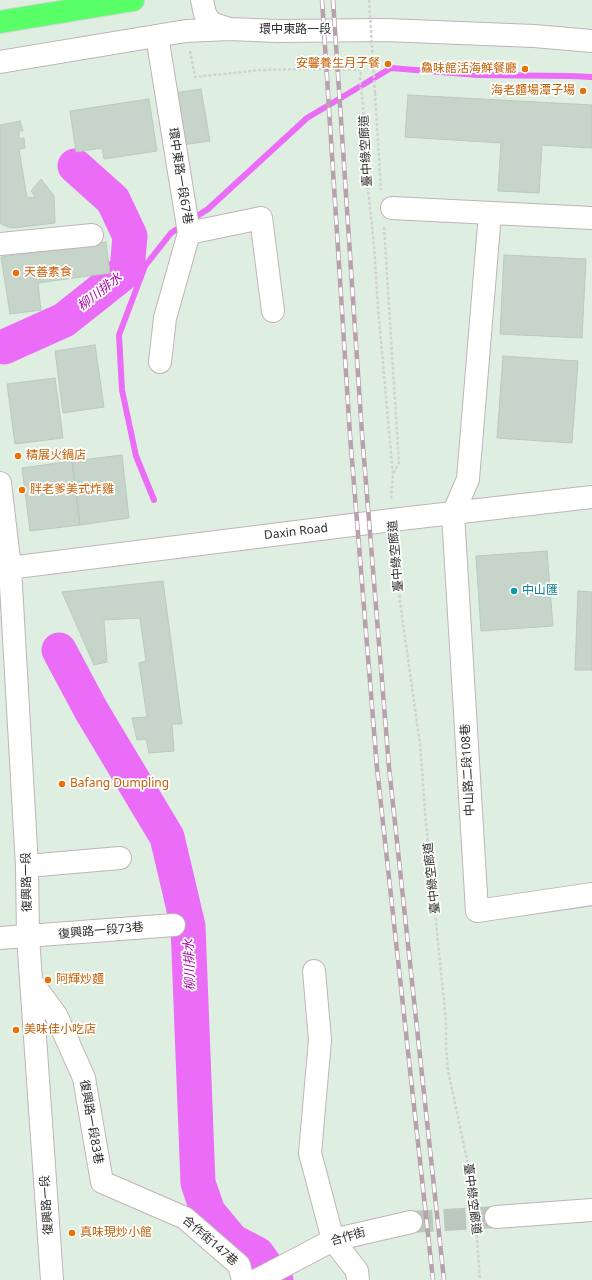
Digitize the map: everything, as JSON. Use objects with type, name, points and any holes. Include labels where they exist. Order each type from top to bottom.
[{"type":"highway","points":[[0,22],[133,0]]},
{"type":"street","points":[[202,0],[205,14],[211,23],[229,29]]},
{"type":"street","name":"環中東路一段","points":[[0,62],[186,31],[229,29],[279,31],[386,30],[534,36],[592,41]]},
{"type":"street","name":"環中東路一段67巷","points":[[157,36],[189,234],[165,318],[160,362]]},
{"type":"street","points":[[386,208],[592,218]]},
{"type":"street","points":[[453,514],[468,479],[490,213]]},
{"type":"street","points":[[189,234],[261,218],[273,311]]},
{"type":"street","points":[[0,244],[92,234]]},
{"type":"street","name":"復興路一段","points":[[0,483],[27,866],[28,937],[52,1280]]},
{"type":"street","name":"Daxin Road","points":[[5,569],[392,520],[592,497]]},
{"type":"street","name":"中山路二段108巷","points":[[453,514],[477,911],[592,894]]},
{"type":"street","points":[[27,866],[120,858]]},
{"type":"street","name":"復興路一段73巷","points":[[0,938],[28,937],[174,924]]},
{"type":"street","points":[[314,971],[320,1040],[310,1153],[332,1240],[357,1271],[358,1280]]},
{"type":"street","name":"復興路一段83巷","points":[[31,981],[56,1015],[84,1078],[102,1182]]},
{"type":"street","name":"合作街147巷","points":[[102,1182],[185,1218],[239,1265],[242,1280]]},
{"type":"street","points":[[496,1217],[592,1210]]},
{"type":"street","name":"合作街","points":[[257,1280],[290,1264],[332,1240],[411,1222]]},
{"type":"path","name":"臺中綠空廊道","points":[[369,0],[375,93],[386,208],[399,463],[393,475]]},
{"type":"path","name":"臺中綠空廊道","points":[[186,31],[195,77],[261,70],[361,70],[360,82],[363,105],[366,171],[374,245],[378,308],[393,475],[391,488],[392,520],[400,602],[420,744],[426,824],[446,1021],[448,1071],[473,1192],[480,1280]]},
{"type":"building","points":[[201,89],[210,141],[182,145],[174,93]]},
{"type":"building","points":[[408,95],[592,105],[592,148],[542,145],[539,193],[498,191],[501,143],[405,137]]},
{"type":"building","points":[[149,99],[157,151],[104,159],[102,148],[76,152],[70,111]]},
{"type":"building","points":[[20,121],[23,131],[19,131],[19,139],[24,138],[25,148],[19,149],[27,198],[35,197],[31,191],[41,179],[54,196],[55,223],[14,228],[7,227],[0,223],[0,125]]},
{"type":"building","points":[[106,242],[110,273],[38,283],[41,310],[10,314],[1,257]]},
{"type":"building","points":[[504,255],[586,259],[582,338],[500,334]]},
{"type":"building","points":[[95,345],[104,407],[63,413],[55,351]]},
{"type":"building","points":[[503,356],[578,361],[572,443],[497,438]]},
{"type":"building","points":[[55,378],[63,438],[15,444],[7,384]]},
{"type":"building","points":[[122,455],[129,518],[80,525],[72,461]]},
{"type":"building","points":[[72,461],[80,525],[30,531],[22,468]]},
{"type":"building","name":"中山匯","points":[[547,551],[553,626],[481,631],[476,556]]},
{"type":"building","points":[[163,581],[182,724],[172,724],[174,751],[149,753],[146,739],[137,740],[132,718],[147,717],[139,663],[146,661],[140,618],[104,620],[107,662],[94,665],[62,592]]},
{"type":"building","name":"中山匯","points":[[578,591],[592,592],[592,670],[575,670]]},
{"type":"waterway","points":[[191,220],[208,209],[307,118],[391,68],[477,75],[592,77]]},
{"type":"waterway","name":"柳川排水","points":[[4,347],[64,320],[127,270],[130,236],[113,200],[75,166]]},
{"type":"waterway","points":[[154,500],[136,456],[122,390],[119,335],[145,266],[171,233],[183,225]]},
{"type":"waterway","name":"柳川排水","points":[[59,650],[91,710],[167,837],[188,926],[198,1183],[208,1212],[232,1241],[257,1254],[276,1280]]},
{"type":"tunnel","points":[[411,1222],[496,1217]]},
{"type":"railway","points":[[322,0],[350,435],[377,768],[433,1280]]},
{"type":"railway","points":[[333,0],[362,434],[389,767],[444,1280]]},
{"type":"place","name":"安馨養生月子餐","points":[[388,64]]},
{"type":"place","name":"鱻味館活海鮮餐廳","points":[[525,69]]},
{"type":"place","name":"海老麵場潭子場","points":[[583,91]]},
{"type":"place","name":"天善素食","points":[[16,273]]},
{"type":"place","name":"精展火鍋店","points":[[18,456]]},
{"type":"place","name":"胖老爹美式炸雞","points":[[22,490]]},
{"type":"place","name":"中山匯","points":[[514,591]]},
{"type":"place","name":"Bafang Dumpling","points":[[62,784]]},
{"type":"place","name":"阿輝炒麵","points":[[48,980]]},
{"type":"place","name":"美味佳小吃店","points":[[16,1030]]},
{"type":"place","name":"真味現炒小館","points":[[72,1233]]}]
